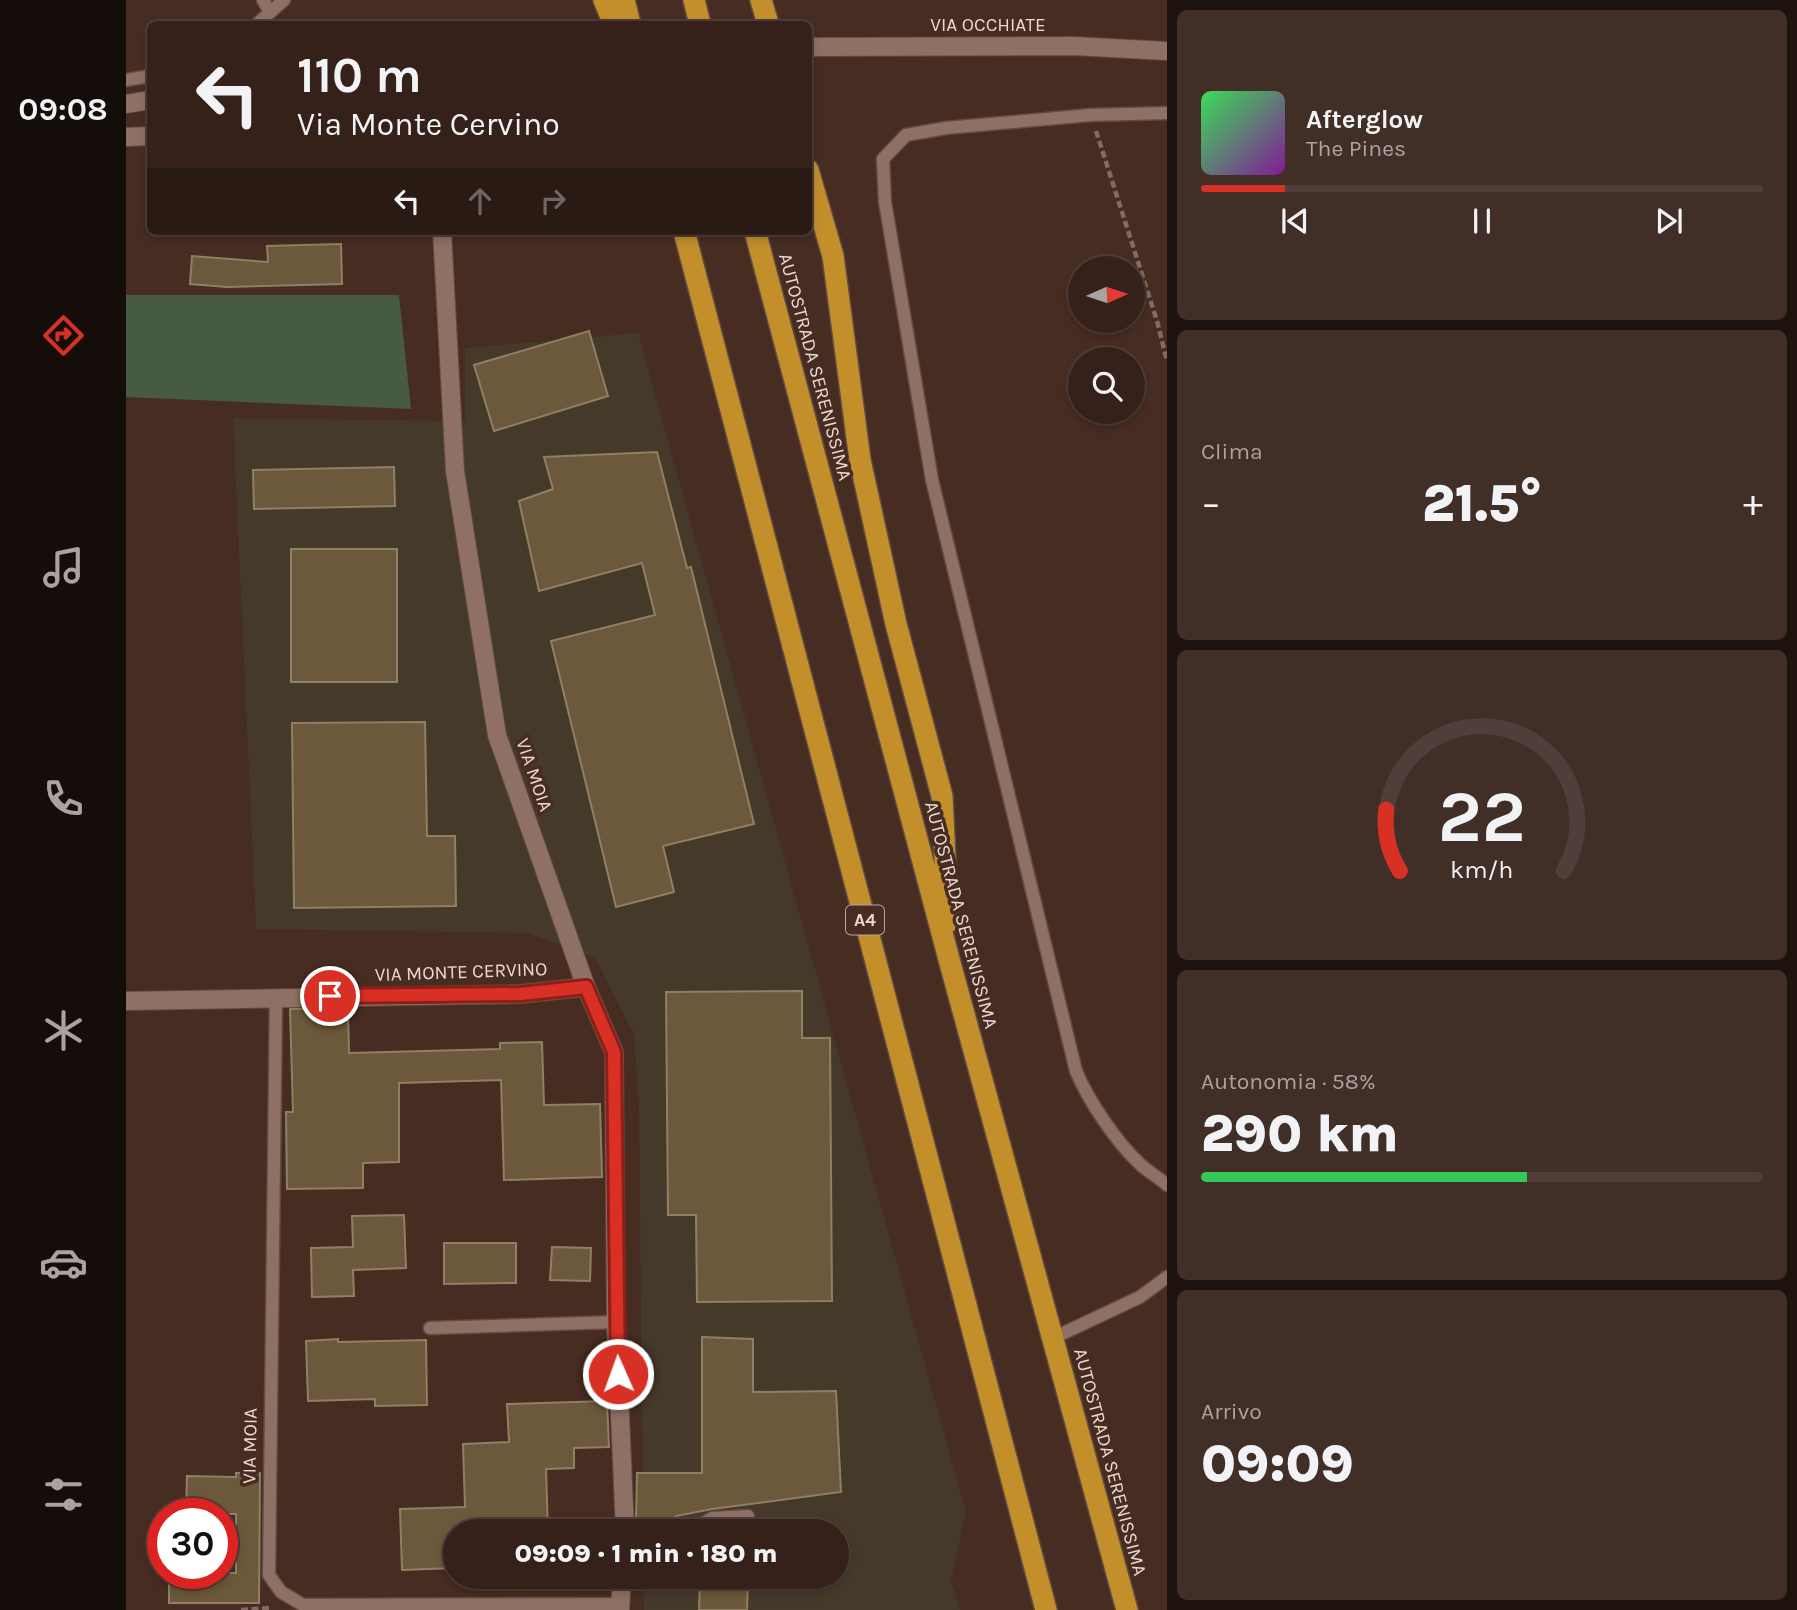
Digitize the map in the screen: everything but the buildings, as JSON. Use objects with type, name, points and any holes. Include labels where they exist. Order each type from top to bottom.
[{"type":"highway","points":[[604,0],[613,21]]},
{"type":"highway","points":[[624,0],[629,21]]},
{"type":"highway","points":[[694,0],[699,21]]},
{"type":"highway","points":[[761,0],[767,21]]},
{"type":"highway","points":[[812,184],[833,256],[860,460],[896,624],[942,796],[950,963]]},
{"type":"highway","name":"A4","points":[[685,235],[1046,1610]]},
{"type":"highway","name":"AUTOSTRADA SERENISSIMA","points":[[756,235],[950,963],[1127,1610]]},
{"type":"street","name":"VIA OCCHIATE","points":[[812,47],[1074,46],[1167,51]]},
{"type":"street","points":[[126,104],[147,100]]},
{"type":"street","points":[[126,137],[147,136]]},
{"type":"street","name":"VIA MOIA","points":[[442,235],[455,471],[497,735],[586,987],[614,1052],[616,1321],[624,1519]]},
{"type":"street","name":"VIA MONTE CERVINO","points":[[126,1001],[520,994],[586,987]]},
{"type":"street","name":"VIA MOIA","points":[[620,1607],[621,1589]]},
{"type":"lane","points":[[263,0],[270,12]]},
{"type":"lane","points":[[260,21],[284,0]]},
{"type":"lane","points":[[126,80],[147,76]]},
{"type":"lane","points":[[1167,113],[1090,115],[946,128],[906,135],[883,159],[885,202],[932,480],[1076,1071],[1093,1105],[1130,1153],[1167,1185]]},
{"type":"lane","name":"VIA MOIA","points":[[276,997],[269,1575],[281,1592],[303,1605],[620,1607]]},
{"type":"lane","points":[[1053,1338],[1139,1297],[1167,1277]]},
{"type":"lane","points":[[430,1328],[616,1321]]},
{"type":"lane","points":[[710,1519],[748,1516]]},
{"type":"path","points":[[1090,115],[1157,321],[1167,361]]},
{"type":"shaded area","points":[[638,333],[966,1512],[951,1580],[960,1610],[644,1610],[643,1589],[849,1589],[849,1519],[643,1519],[639,1109],[634,1035],[595,958],[529,933],[256,929],[233,418],[465,421],[465,348]]},
{"type":"green space","points":[[126,295],[399,295],[411,409],[126,397]]},
{"type":"route","points":[[330,996],[520,994],[586,987],[614,1052],[618,1374]]}]
